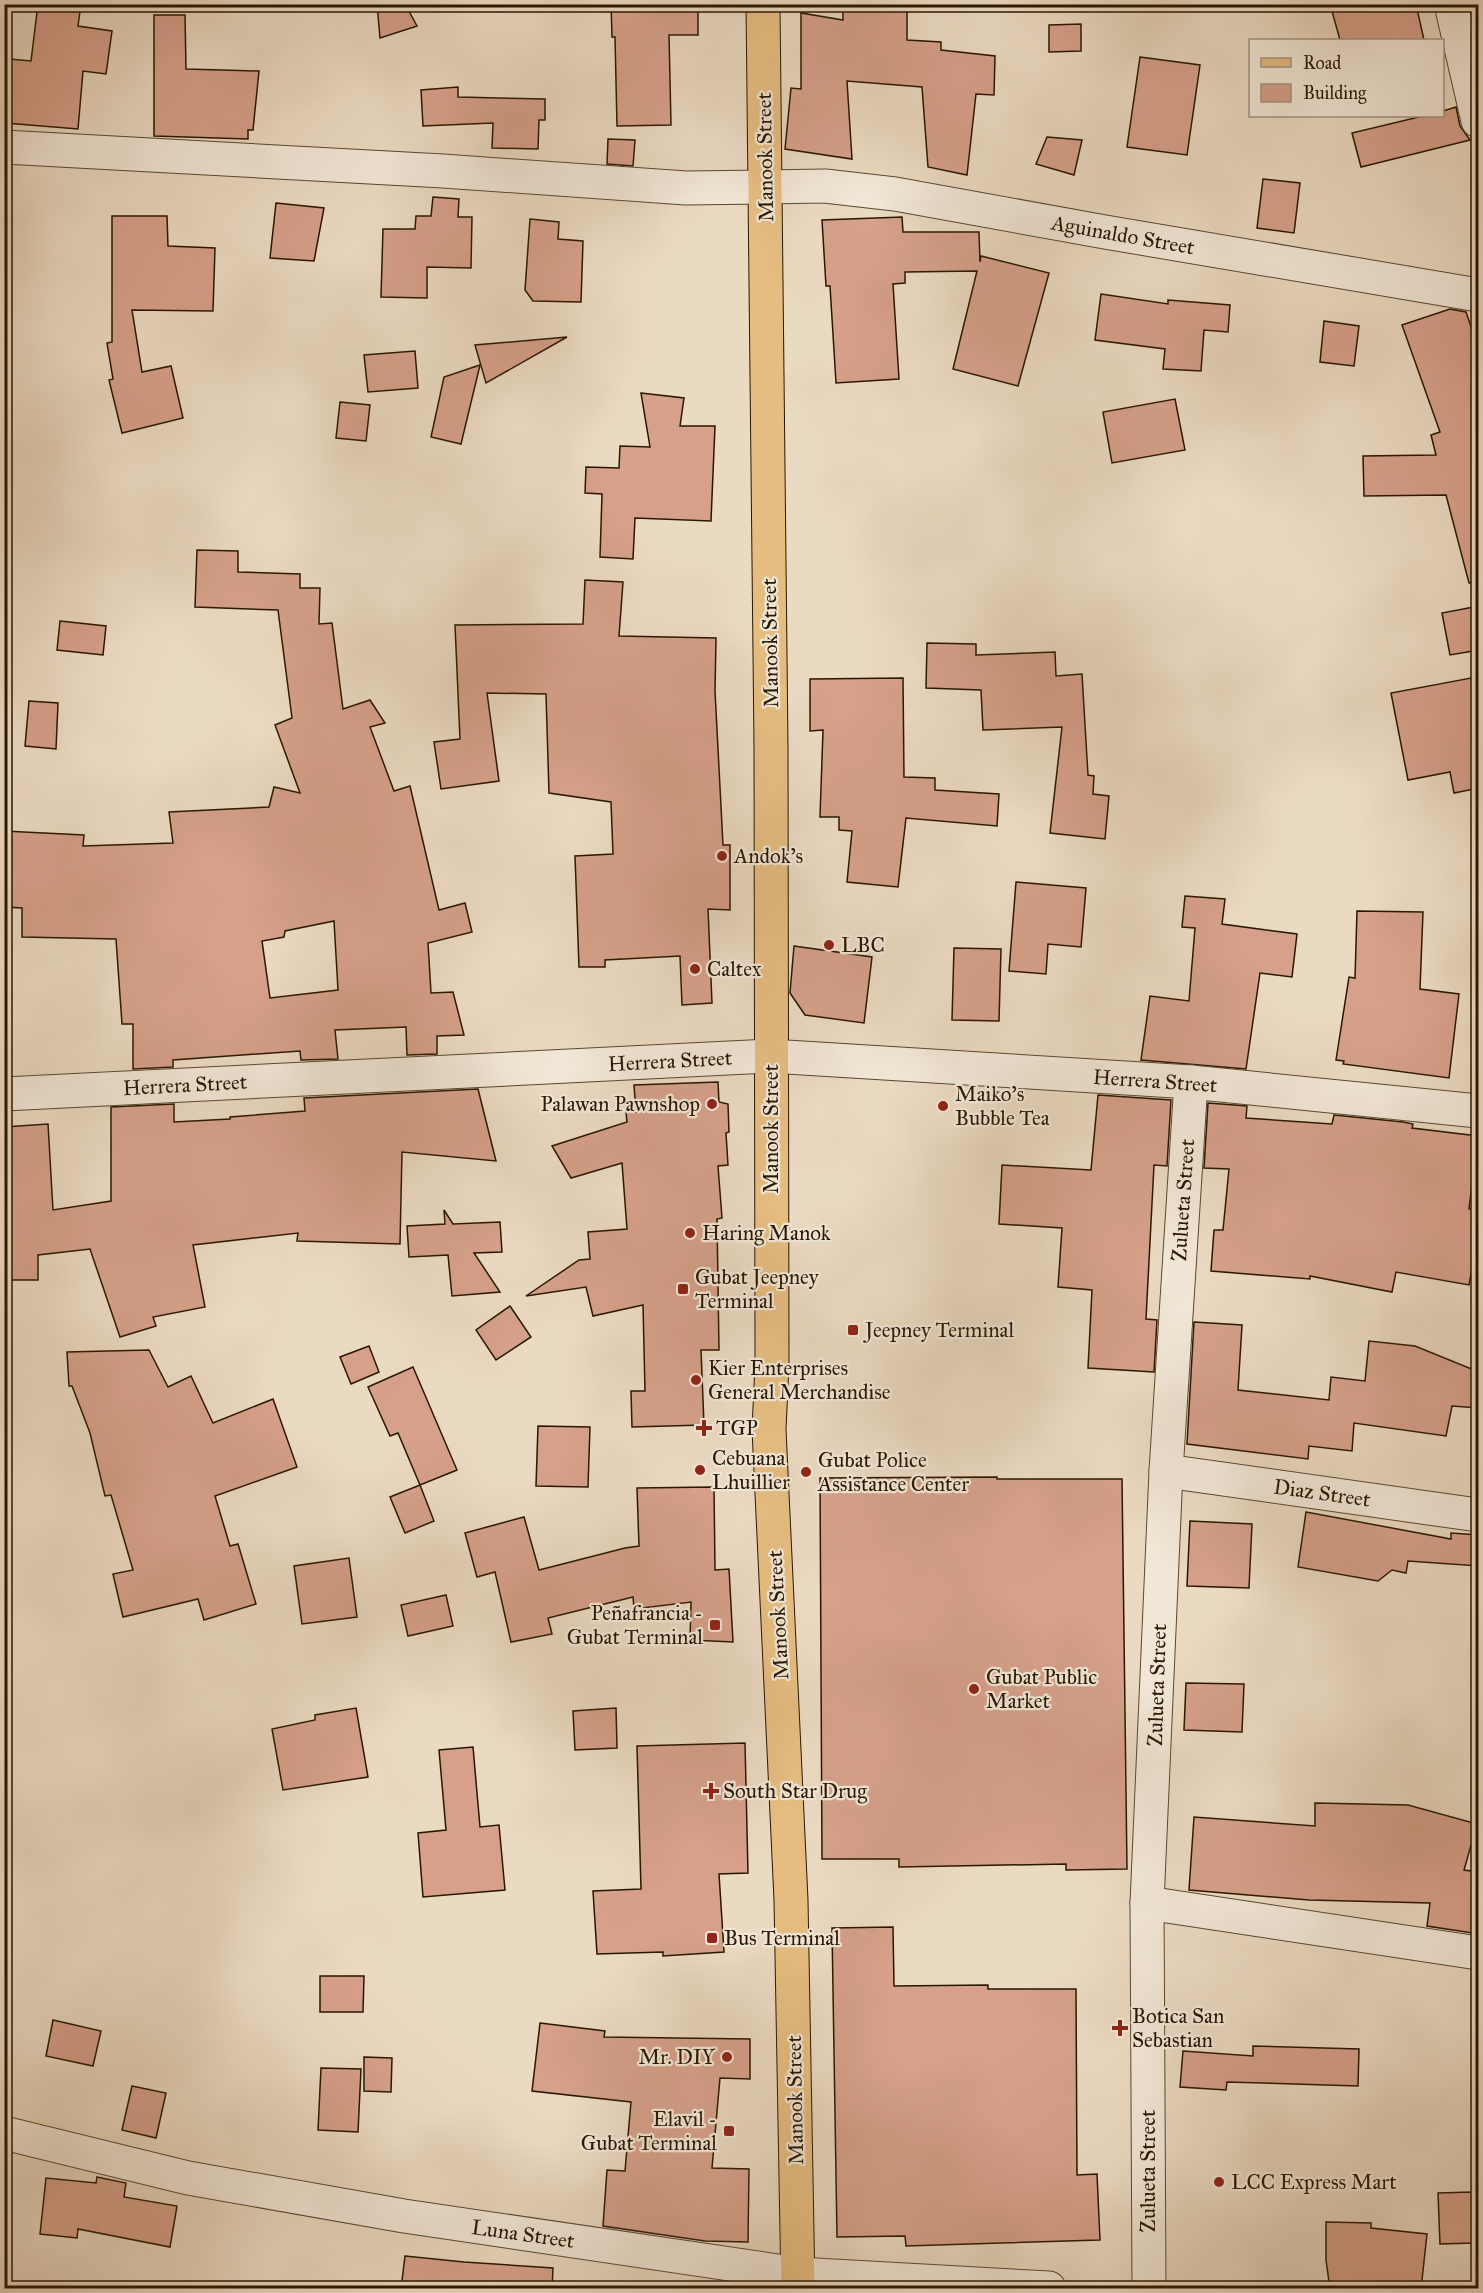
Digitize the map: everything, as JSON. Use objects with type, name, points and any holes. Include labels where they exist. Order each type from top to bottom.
[{"type":"main road","name":"Manook Street","points":[[763,4],[771,747],[772,1365],[769,1429],[791,1900],[798,2281]]},
{"type":"street","points":[[1451,4],[1479,121]]},
{"type":"street","name":"Aguinaldo Street","points":[[4,147],[431,170],[686,188],[766,185],[825,186],[895,194],[1479,296]]},
{"type":"street","name":"Herrera Street","points":[[4,1094],[770,1056],[1191,1082],[1479,1111]]},
{"type":"street","name":"Zulueta Street","points":[[1149,2289],[1147,1903],[1166,1471],[1191,1082]]},
{"type":"street","name":"Diaz Street","points":[[1166,1471],[1479,1515]]},
{"type":"street","points":[[1147,1903],[1479,1953]]},
{"type":"street","name":"Luna Street","points":[[4,2133],[188,2178],[798,2281],[1049,2289]]},
{"type":"building","points":[[38,4],[81,4],[78,26],[112,31],[106,74],[83,71],[78,129],[5,123],[10,59],[31,61]]},
{"type":"building","points":[[377,4],[405,4],[417,26],[380,38]]},
{"type":"building","points":[[611,4],[698,4],[698,35],[669,35],[671,125],[617,126],[615,37],[612,37]]},
{"type":"building","points":[[843,4],[907,4],[907,40],[941,42],[941,50],[995,56],[994,95],[976,94],[967,175],[928,167],[922,87],[847,81],[852,159],[785,149],[791,88],[801,89],[801,13],[843,20]]},
{"type":"building","points":[[1330,4],[1416,4],[1424,39],[1340,39]]},
{"type":"building","points":[[154,15],[185,15],[186,69],[259,71],[253,130],[248,130],[248,139],[154,136]]},
{"type":"building","points":[[1081,24],[1081,51],[1049,52],[1049,25]]},
{"type":"building","points":[[1140,57],[1200,65],[1187,155],[1127,147]]},
{"type":"building","points":[[458,87],[458,97],[545,99],[545,120],[539,120],[538,149],[492,148],[493,123],[423,126],[421,90]]},
{"type":"building","points":[[1456,107],[1460,126],[1470,140],[1361,167],[1352,133],[1419,117],[1444,117],[1444,111]]},
{"type":"building","points":[[1047,137],[1082,140],[1074,175],[1036,164]]},
{"type":"building","points":[[608,139],[635,140],[633,166],[607,164]]},
{"type":"building","points":[[1263,179],[1300,183],[1294,233],[1257,228]]},
{"type":"building","points":[[433,197],[459,199],[458,217],[472,217],[471,268],[427,267],[427,298],[381,297],[383,229],[415,229],[416,216],[431,216]]},
{"type":"building","points":[[276,203],[324,208],[314,261],[270,258]]},
{"type":"building","points":[[112,216],[167,216],[168,246],[215,248],[213,311],[132,310],[142,372],[171,366],[183,418],[122,433],[109,380],[113,379],[107,343],[112,342]]},
{"type":"building","points":[[902,217],[903,232],[979,232],[980,262],[981,256],[1049,273],[1018,386],[953,369],[977,271],[905,272],[905,283],[893,284],[899,379],[836,383],[830,286],[826,286],[822,220]]},
{"type":"building","points":[[530,219],[559,222],[558,239],[583,241],[581,302],[533,301],[525,290]]},
{"type":"building","points":[[1101,294],[1168,304],[1168,300],[1230,305],[1228,332],[1204,330],[1201,371],[1163,369],[1165,349],[1095,340]]},
{"type":"building","points":[[1450,309],[1466,312],[1479,350],[1479,582],[1469,583],[1446,495],[1364,496],[1363,456],[1436,455],[1431,435],[1440,432],[1402,325]]},
{"type":"building","points":[[1324,321],[1359,326],[1354,366],[1320,362]]},
{"type":"building","points":[[567,337],[486,383],[475,345]]},
{"type":"building","points":[[415,351],[418,388],[368,392],[364,355]]},
{"type":"building","points":[[480,365],[461,444],[431,437],[444,377]]},
{"type":"building","points":[[641,393],[684,398],[680,426],[715,426],[711,521],[635,518],[633,559],[600,557],[602,494],[585,493],[586,467],[619,468],[620,446],[650,447]]},
{"type":"building","points":[[1175,399],[1185,450],[1112,463],[1103,412]]},
{"type":"building","points":[[340,402],[370,405],[366,441],[336,438]]},
{"type":"building","points":[[197,550],[238,551],[238,572],[300,574],[300,588],[320,588],[319,624],[332,623],[343,709],[370,700],[385,723],[370,727],[394,791],[410,786],[439,910],[465,903],[472,932],[428,943],[431,993],[453,992],[464,1035],[437,1036],[437,1054],[407,1055],[406,1027],[335,1030],[338,1059],[301,1060],[300,1051],[173,1060],[173,1067],[133,1069],[133,1024],[122,1024],[116,939],[22,937],[22,908],[4,907],[4,831],[84,835],[83,846],[173,843],[169,812],[269,807],[274,787],[300,793],[275,725],[292,718],[278,610],[195,607]],"holes":[[[334,921],[338,990],[270,998],[262,941],[284,937],[285,931]]]},
{"type":"building","points":[[585,580],[623,582],[619,636],[716,638],[715,691],[723,845],[730,845],[730,910],[708,909],[712,1003],[682,1005],[680,956],[605,960],[605,967],[579,967],[575,856],[613,854],[611,802],[549,793],[546,694],[487,693],[499,781],[441,789],[434,742],[460,739],[455,625],[583,624]]},
{"type":"building","points":[[1479,606],[1479,650],[1450,655],[1442,613]]},
{"type":"building","points":[[60,621],[106,626],[103,655],[57,650]]},
{"type":"building","points":[[927,643],[976,644],[976,655],[1055,652],[1056,676],[1082,674],[1088,775],[1094,776],[1093,794],[1109,796],[1105,839],[1050,833],[1062,727],[983,730],[981,690],[926,688]]},
{"type":"building","points":[[903,678],[904,777],[935,778],[935,790],[999,794],[997,826],[906,818],[898,887],[847,882],[852,831],[839,830],[839,817],[820,817],[823,730],[810,731],[810,679]]},
{"type":"building","points":[[1471,678],[1479,719],[1479,788],[1454,793],[1450,772],[1408,780],[1391,693]]},
{"type":"building","points":[[29,701],[58,703],[56,749],[25,746]]},
{"type":"building","points":[[1016,882],[1086,888],[1081,947],[1048,944],[1046,974],[1009,971]]},
{"type":"building","points":[[1185,896],[1225,899],[1222,924],[1297,934],[1292,977],[1260,973],[1246,1069],[1141,1060],[1150,996],[1189,1001],[1195,928],[1182,927]]},
{"type":"building","points":[[1357,911],[1423,912],[1420,989],[1459,994],[1449,1078],[1343,1064],[1344,1061],[1336,1060],[1349,977],[1355,978]]},
{"type":"building","points":[[794,946],[872,957],[864,1023],[805,1015],[790,993]]},
{"type":"building","points":[[954,948],[1001,949],[999,1021],[952,1020]]},
{"type":"building","points":[[718,1082],[719,1102],[728,1104],[729,1132],[726,1133],[728,1165],[718,1166],[722,1218],[717,1219],[719,1350],[701,1350],[704,1425],[632,1427],[631,1391],[645,1391],[643,1305],[593,1316],[586,1287],[526,1296],[579,1260],[590,1259],[588,1232],[627,1229],[622,1163],[571,1178],[552,1146],[627,1122],[626,1112],[636,1112],[634,1085]]},
{"type":"building","points":[[478,1089],[496,1161],[402,1152],[400,1244],[297,1241],[298,1233],[193,1245],[205,1307],[153,1317],[156,1326],[120,1337],[90,1249],[38,1255],[38,1280],[4,1280],[4,1127],[48,1124],[53,1210],[111,1201],[111,1107],[174,1104],[174,1122],[305,1111],[304,1098]]},
{"type":"building","points":[[1098,1095],[1171,1100],[1167,1166],[1154,1165],[1146,1319],[1157,1320],[1154,1372],[1088,1368],[1092,1290],[1058,1287],[1062,1228],[999,1224],[1002,1165],[1091,1170]]},
{"type":"building","points":[[1208,1103],[1247,1106],[1246,1118],[1332,1124],[1334,1115],[1403,1122],[1413,1124],[1412,1128],[1478,1136],[1469,1209],[1479,1211],[1479,1270],[1472,1269],[1469,1285],[1396,1272],[1392,1292],[1310,1276],[1310,1279],[1211,1271],[1214,1230],[1223,1230],[1229,1169],[1204,1168]]},
{"type":"building","points":[[444,1210],[453,1224],[500,1222],[502,1252],[474,1253],[500,1292],[452,1296],[448,1255],[409,1257],[407,1226],[445,1224]]},
{"type":"building","points":[[510,1306],[531,1337],[496,1360],[476,1330]]},
{"type":"building","points":[[1194,1322],[1242,1325],[1238,1390],[1329,1400],[1331,1377],[1365,1381],[1369,1341],[1415,1346],[1479,1372],[1479,1408],[1452,1406],[1446,1436],[1354,1423],[1352,1451],[1309,1446],[1308,1459],[1187,1444]]},
{"type":"building","points":[[369,1346],[379,1372],[351,1384],[340,1357]]},
{"type":"building","points":[[149,1350],[168,1387],[191,1376],[213,1423],[273,1399],[297,1467],[215,1496],[230,1546],[238,1544],[256,1604],[204,1620],[198,1599],[123,1617],[113,1574],[133,1570],[111,1495],[105,1496],[90,1433],[72,1386],[69,1386],[67,1352]]},
{"type":"building","points":[[413,1367],[457,1470],[420,1485],[398,1433],[390,1436],[368,1387]]},
{"type":"building","points":[[538,1426],[590,1427],[588,1487],[536,1486]]},
{"type":"building","points":[[997,1477],[997,1479],[1122,1479],[1127,1869],[1066,1870],[1066,1864],[899,1867],[899,1859],[822,1859],[820,1478]]},
{"type":"building","points":[[420,1485],[434,1521],[405,1533],[390,1497]]},
{"type":"building","points":[[714,1487],[715,1570],[729,1569],[733,1642],[690,1640],[691,1602],[634,1609],[633,1597],[548,1618],[552,1634],[511,1642],[495,1572],[477,1577],[465,1533],[524,1517],[539,1570],[639,1546],[637,1488]]},
{"type":"building","points":[[1306,1512],[1451,1539],[1451,1533],[1479,1535],[1479,1566],[1408,1561],[1406,1573],[1392,1570],[1378,1581],[1298,1567]]},
{"type":"building","points":[[1190,1521],[1252,1524],[1249,1588],[1187,1586]]},
{"type":"building","points":[[349,1558],[357,1617],[302,1624],[294,1566]]},
{"type":"building","points":[[446,1595],[453,1626],[408,1636],[401,1605]]},
{"type":"building","points":[[1186,1683],[1244,1684],[1242,1732],[1184,1730]]},
{"type":"building","points":[[356,1708],[368,1777],[283,1790],[272,1729],[315,1720],[315,1715]]},
{"type":"building","points":[[616,1708],[617,1748],[575,1750],[573,1711]]},
{"type":"building","points":[[745,1743],[748,1873],[719,1874],[724,1952],[663,1956],[663,1952],[597,1954],[593,1891],[641,1889],[637,1746]]},
{"type":"building","points":[[473,1747],[480,1827],[499,1825],[505,1890],[423,1897],[418,1833],[446,1830],[439,1750]]},
{"type":"building","points":[[1315,1803],[1408,1805],[1477,1824],[1464,1870],[1479,1872],[1479,1934],[1427,1926],[1430,1903],[1309,1900],[1189,1890],[1194,1817],[1315,1826]]},
{"type":"building","points":[[893,1927],[894,1986],[988,1985],[988,1989],[1076,1989],[1077,2175],[1097,2174],[1100,2240],[906,2246],[905,2236],[837,2237],[832,1928]]},
{"type":"building","points":[[320,1976],[364,1976],[363,2012],[320,2012]]},
{"type":"building","points":[[53,2020],[101,2031],[93,2066],[46,2056]]},
{"type":"building","points":[[540,2023],[605,2031],[604,2037],[750,2039],[750,2079],[720,2078],[712,2168],[749,2169],[748,2242],[705,2241],[603,2226],[607,2170],[625,2171],[631,2102],[532,2091]]},
{"type":"building","points":[[1253,2046],[1359,2049],[1358,2086],[1227,2082],[1226,2090],[1180,2087],[1183,2051],[1253,2056]]},
{"type":"building","points":[[364,2057],[392,2058],[391,2092],[364,2091]]},
{"type":"building","points":[[321,2068],[361,2069],[358,2132],[318,2130]]},
{"type":"building","points":[[132,2086],[166,2093],[156,2138],[122,2130]]},
{"type":"building","points":[[97,2177],[126,2183],[124,2197],[177,2206],[170,2247],[78,2229],[77,2238],[40,2234],[46,2178],[96,2183]]},
{"type":"building","points":[[1472,2192],[1473,2243],[1440,2244],[1438,2193]]},
{"type":"building","points":[[1326,2222],[1371,2223],[1371,2228],[1427,2234],[1421,2289],[1387,2289],[1387,2282],[1330,2289],[1326,2260]]},
{"type":"building","points":[[405,2256],[553,2268],[552,2289],[401,2289]]},
{"type":"place","name":"Andok's","points":[[722,856]]},
{"type":"place","name":"LBC","points":[[829,945]]},
{"type":"place","name":"Caltex","points":[[695,969]]},
{"type":"place","name":"Palawan Pawnshop","points":[[712,1104]]},
{"type":"place","name":"Maiko's Bubble Tea","points":[[943,1106]]},
{"type":"place","name":"Haring Manok","points":[[690,1233]]},
{"type":"place","name":"Gubat Jeepney Terminal","points":[[683,1289]]},
{"type":"place","name":"Jeepney Terminal","points":[[853,1330]]},
{"type":"place","name":"Kier Enterprises General Merchandise","points":[[696,1380]]},
{"type":"place","name":"TGP","points":[[704,1428]]},
{"type":"place","name":"Cebuana Lhuillier","points":[[700,1470]]},
{"type":"place","name":"Gubat Police Assistance Center","points":[[806,1472]]},
{"type":"place","name":"Peñafrancia - Gubat Terminal","points":[[715,1625]]},
{"type":"place","name":"Gubat Public Market","points":[[974,1689]]},
{"type":"place","name":"South Star Drug","points":[[711,1791]]},
{"type":"place","name":"Bus Terminal","points":[[712,1938]]},
{"type":"place","name":"Botica San Sebastian","points":[[1120,2028]]},
{"type":"place","name":"Mr. DIY","points":[[727,2057]]},
{"type":"place","name":"Elavil - Gubat Terminal","points":[[729,2131]]},
{"type":"place","name":"LCC Express Mart","points":[[1219,2182]]}]
